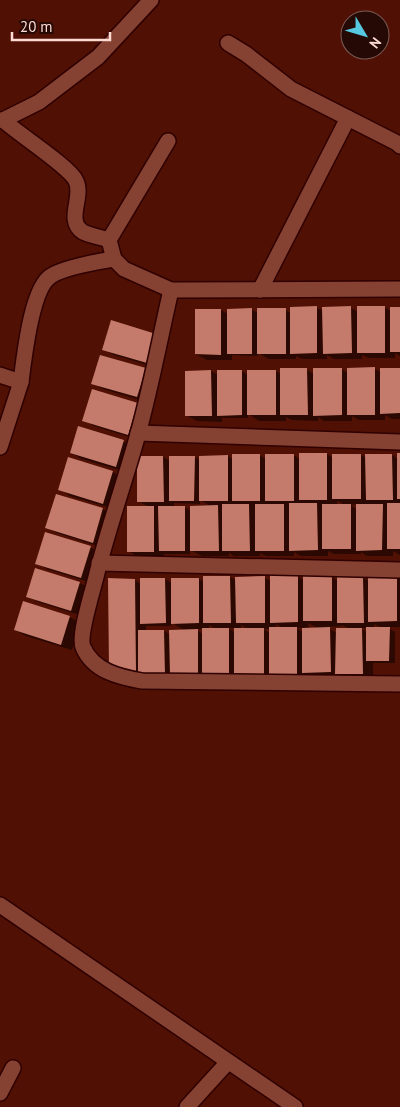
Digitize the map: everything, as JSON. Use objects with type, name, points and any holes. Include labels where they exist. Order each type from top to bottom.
[{"type":"street","points":[[109,240],[83,232],[76,224],[74,214],[78,195],[76,181],[64,168],[1,120],[39,102],[98,57],[151,0]]},
{"type":"street","points":[[228,43],[246,54],[291,90],[400,146]]},
{"type":"street","points":[[260,290],[348,118]]},
{"type":"street","points":[[168,141],[109,240],[114,259],[124,269],[171,290],[400,289]]},
{"type":"street","points":[[0,446],[21,382],[28,328],[39,295],[50,276],[73,268],[114,259]]},
{"type":"street","points":[[171,290],[138,433],[99,563],[83,628],[82,645],[90,657],[108,673],[120,678],[142,681],[400,684]]},
{"type":"street","points":[[0,375],[21,382]]},
{"type":"street","points":[[138,433],[400,442]]},
{"type":"street","points":[[99,563],[400,570]]},
{"type":"street","points":[[0,906],[295,1107]]},
{"type":"street","points":[[187,1107],[228,1062]]},
{"type":"street","points":[[0,1093],[13,1068]]},
{"type":"building","points":[[317,306],[317,353],[290,354],[290,307]]},
{"type":"building","points":[[351,306],[352,353],[323,354],[322,307]]},
{"type":"building","points":[[357,306],[385,306],[385,353],[357,353]]},
{"type":"building","points":[[390,307],[400,307],[400,352],[390,352]]},
{"type":"building","points":[[252,308],[252,354],[227,354],[227,309]]},
{"type":"building","points":[[257,308],[286,308],[286,354],[257,354]]},
{"type":"building","points":[[195,309],[221,309],[221,355],[195,354]]},
{"type":"building","points":[[111,320],[156,334],[147,363],[102,350]]},
{"type":"building","points":[[100,355],[146,368],[137,397],[91,384]]},
{"type":"building","points":[[375,367],[375,415],[347,415],[347,368]]},
{"type":"building","points":[[280,368],[307,368],[308,415],[280,415]]},
{"type":"building","points":[[313,368],[342,368],[342,415],[313,416]]},
{"type":"building","points":[[380,368],[400,368],[400,413],[380,414]]},
{"type":"building","points":[[211,370],[212,416],[185,416],[185,371]]},
{"type":"building","points":[[217,370],[242,370],[242,415],[217,416]]},
{"type":"building","points":[[247,370],[276,370],[276,415],[247,415]]},
{"type":"building","points":[[92,389],[138,403],[128,435],[82,421]]},
{"type":"building","points":[[78,426],[124,440],[116,467],[70,453]]},
{"type":"building","points":[[299,453],[327,453],[327,500],[299,500]]},
{"type":"building","points":[[397,453],[400,453],[400,499],[397,499]]},
{"type":"building","points":[[232,454],[260,454],[260,501],[232,501]]},
{"type":"building","points":[[265,454],[294,454],[294,501],[265,501]]},
{"type":"building","points":[[332,454],[361,454],[361,499],[332,499]]},
{"type":"building","points":[[365,454],[392,454],[393,500],[366,500]]},
{"type":"building","points":[[228,455],[228,501],[199,501],[199,456]]},
{"type":"building","points":[[137,456],[163,456],[164,502],[137,502]]},
{"type":"building","points":[[169,456],[195,456],[194,501],[169,501]]},
{"type":"building","points":[[68,457],[113,471],[103,504],[58,490]]},
{"type":"building","points":[[56,494],[103,508],[93,543],[45,528]]},
{"type":"building","points":[[289,503],[317,503],[318,550],[289,551]]},
{"type":"building","points":[[387,503],[400,503],[400,549],[387,549]]},
{"type":"building","points":[[222,504],[249,504],[250,551],[222,551]]},
{"type":"building","points":[[255,504],[284,504],[284,551],[255,551]]},
{"type":"building","points":[[322,504],[351,504],[351,549],[322,549]]},
{"type":"building","points":[[356,504],[383,504],[382,550],[356,551]]},
{"type":"building","points":[[218,505],[219,551],[190,551],[190,506]]},
{"type":"building","points":[[127,506],[154,506],[154,552],[127,552]]},
{"type":"building","points":[[158,506],[185,506],[185,551],[159,551]]},
{"type":"building","points":[[45,532],[91,546],[81,578],[35,564]]},
{"type":"building","points":[[35,568],[80,582],[71,611],[26,597]]},
{"type":"building","points":[[270,575],[298,575],[298,622],[270,623]]},
{"type":"building","points":[[368,575],[397,575],[397,621],[368,622]]},
{"type":"building","points":[[203,576],[230,576],[231,623],[203,623]]},
{"type":"building","points":[[265,576],[265,623],[236,623],[235,577]]},
{"type":"building","points":[[303,576],[332,576],[332,621],[303,621]]},
{"type":"building","points":[[337,577],[363,577],[364,623],[337,623]]},
{"type":"building","points":[[108,578],[135,579],[136,671],[109,670]]},
{"type":"building","points":[[140,578],[165,578],[166,623],[140,624]]},
{"type":"building","points":[[171,578],[199,578],[199,623],[171,624]]},
{"type":"building","points":[[23,601],[70,616],[61,645],[14,630]]},
{"type":"building","points":[[269,627],[297,627],[297,674],[269,674]]},
{"type":"building","points":[[330,627],[331,672],[302,673],[302,628]]},
{"type":"building","points":[[366,627],[390,627],[389,661],[366,661]]},
{"type":"building","points":[[202,628],[229,628],[229,674],[202,674]]},
{"type":"building","points":[[234,628],[264,628],[264,675],[234,675]]},
{"type":"building","points":[[336,628],[362,628],[363,674],[335,674]]},
{"type":"building","points":[[198,629],[198,675],[170,675],[169,630]]},
{"type":"building","points":[[138,630],[164,630],[165,675],[138,675]]}]
